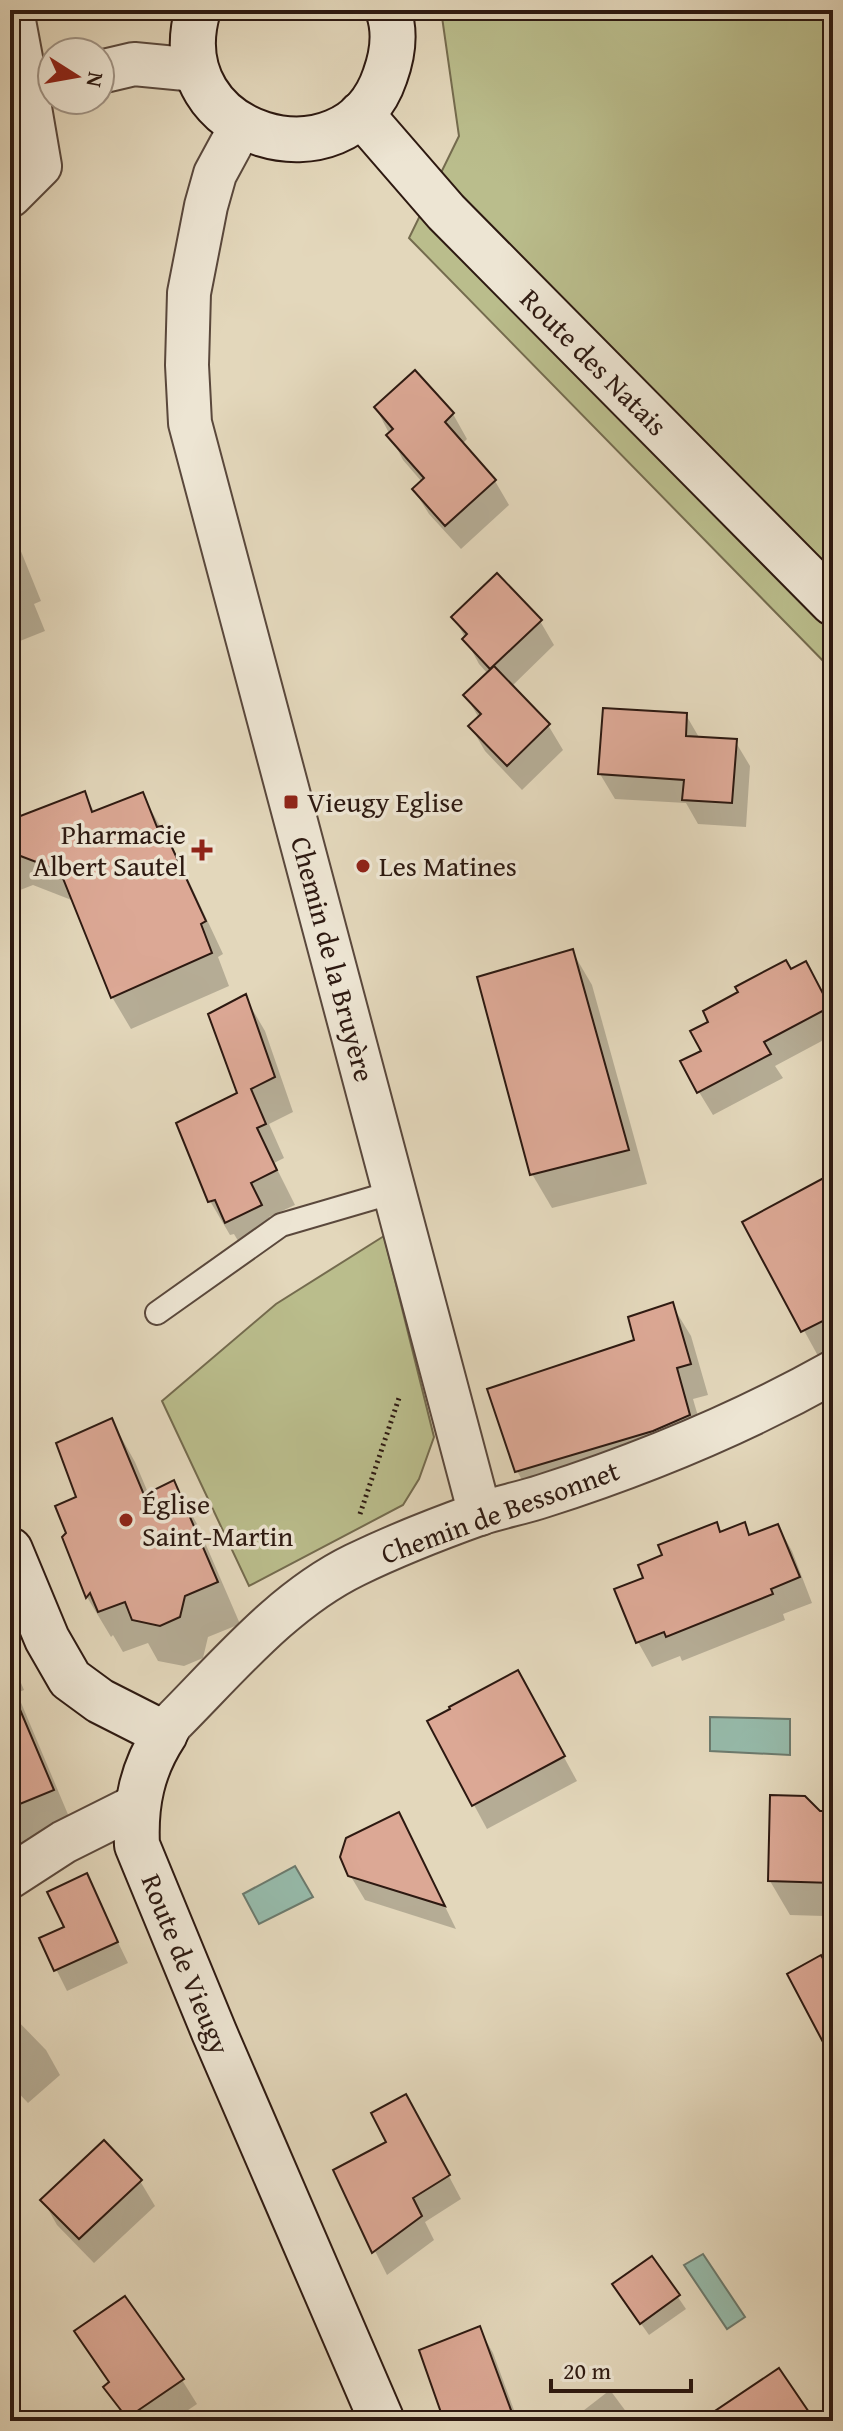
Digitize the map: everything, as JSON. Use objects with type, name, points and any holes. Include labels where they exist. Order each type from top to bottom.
[{"type":"street","points":[[12,10],[36,78]]},
{"type":"street","points":[[198,10],[192,29],[196,70],[206,92],[222,111],[241,126],[271,138],[303,140],[334,131],[361,114],[382,87],[393,55],[392,21],[388,10]]},
{"type":"street","points":[[116,68],[134,64],[196,70]]},
{"type":"street","name":"Route des Natais","points":[[361,114],[446,212],[833,603]]},
{"type":"street","points":[[10,196],[40,166],[39,116]]},
{"type":"street","name":"Chemin de la Bruyère","points":[[241,126],[215,174],[189,293],[187,365],[190,423],[480,1514]]},
{"type":"street","name":"Chemin de Bessonnet","points":[[165,1734],[172,1723],[267,1627],[354,1565],[480,1514],[542,1497],[619,1470],[782,1400],[833,1372]]},
{"type":"street","points":[[10,1550],[47,1639],[70,1679],[100,1701],[165,1734]]},
{"type":"street","name":"Route de Vieugy","points":[[165,1734],[153,1753],[141,1784],[137,1845],[382,2421]]},
{"type":"street","points":[[10,1877],[64,1842],[138,1805]]},
{"type":"lane","points":[[157,1313],[281,1225],[394,1192]]},
{"type":"path","points":[[339,1575],[402,1386]]},
{"type":"shaded area","points":[[441,10],[833,10],[833,671],[409,238],[459,136]]},
{"type":"shaded area","points":[[384,1236],[434,1437],[419,1479],[403,1505],[249,1586],[162,1401],[276,1304]]},
{"type":"shaded area","points":[[710,1717],[790,1719],[790,1755],[710,1751]]},
{"type":"shaded area","points":[[295,1866],[313,1897],[259,1924],[243,1894]]},
{"type":"shaded area","points":[[703,2254],[745,2317],[727,2329],[684,2265]]},
{"type":"building","points":[[415,370],[454,413],[445,422],[496,480],[445,526],[412,489],[424,478],[386,435],[393,429],[374,407]]},
{"type":"building","points":[[497,573],[542,620],[490,669],[462,639],[467,634],[451,617]]},
{"type":"building","points":[[494,666],[550,724],[507,766],[468,726],[481,714],[463,695]]},
{"type":"building","points":[[603,708],[687,713],[686,736],[737,739],[732,803],[682,800],[684,780],[598,774]]},
{"type":"building","points":[[85,791],[92,812],[143,792],[157,827],[162,826],[206,921],[201,924],[212,953],[111,998],[60,871],[10,852],[10,820]]},
{"type":"building","points":[[573,949],[629,1150],[530,1175],[477,977]]},
{"type":"building","points":[[786,960],[791,969],[806,961],[830,1007],[764,1042],[771,1054],[697,1093],[680,1061],[701,1051],[690,1031],[708,1022],[703,1011],[738,992],[735,987]]},
{"type":"building","points":[[246,994],[275,1077],[251,1089],[266,1124],[257,1128],[277,1170],[251,1183],[262,1205],[225,1223],[215,1200],[208,1202],[176,1123],[237,1093],[208,1014]]},
{"type":"building","points":[[833,1173],[833,1316],[801,1332],[742,1222]]},
{"type":"building","points":[[673,1302],[691,1364],[677,1368],[690,1415],[653,1431],[515,1472],[487,1389],[634,1340],[628,1317]]},
{"type":"building","name":"Église Saint-Martin","points":[[112,1418],[144,1495],[174,1480],[218,1582],[185,1596],[180,1617],[160,1626],[132,1620],[125,1602],[98,1612],[90,1593],[86,1598],[62,1537],[66,1533],[55,1506],[76,1497],[56,1443]]},
{"type":"building","points":[[717,1522],[720,1532],[745,1522],[749,1535],[778,1524],[800,1577],[771,1589],[773,1594],[666,1637],[664,1632],[636,1643],[614,1589],[643,1578],[638,1565],[662,1555],[658,1545]]},
{"type":"building","points":[[518,1670],[565,1756],[472,1806],[427,1721]]},
{"type":"building","points":[[10,1686],[54,1790],[10,1808]]},
{"type":"building","points":[[770,1795],[805,1796],[820,1811],[833,1811],[833,1883],[768,1881]]},
{"type":"building","points":[[399,1812],[445,1906],[348,1876],[340,1857],[346,1838]]},
{"type":"building","points":[[87,1873],[118,1942],[54,1971],[39,1938],[64,1927],[47,1892]]},
{"type":"building","points":[[821,1955],[833,1977],[833,2061],[787,1974]]},
{"type":"building","points":[[406,2094],[450,2175],[413,2198],[422,2216],[372,2253],[333,2170],[386,2142],[371,2113]]},
{"type":"building","points":[[104,2140],[142,2180],[79,2239],[40,2200]]},
{"type":"building","points":[[652,2256],[680,2295],[640,2324],[612,2284]]},
{"type":"building","points":[[125,2296],[184,2379],[127,2418],[103,2387],[109,2382],[74,2331]]},
{"type":"building","points":[[480,2326],[515,2421],[444,2421],[419,2350]]},
{"type":"building","points":[[779,2368],[815,2421],[700,2421]]},
{"type":"place","name":"Vieugy Eglise","points":[[291,802]]},
{"type":"place","name":"Pharmacie Albert Sautel","points":[[202,850]]},
{"type":"place","name":"Les Matines","points":[[363,866]]},
{"type":"place","name":"Église Saint-Martin","points":[[126,1520]]}]
